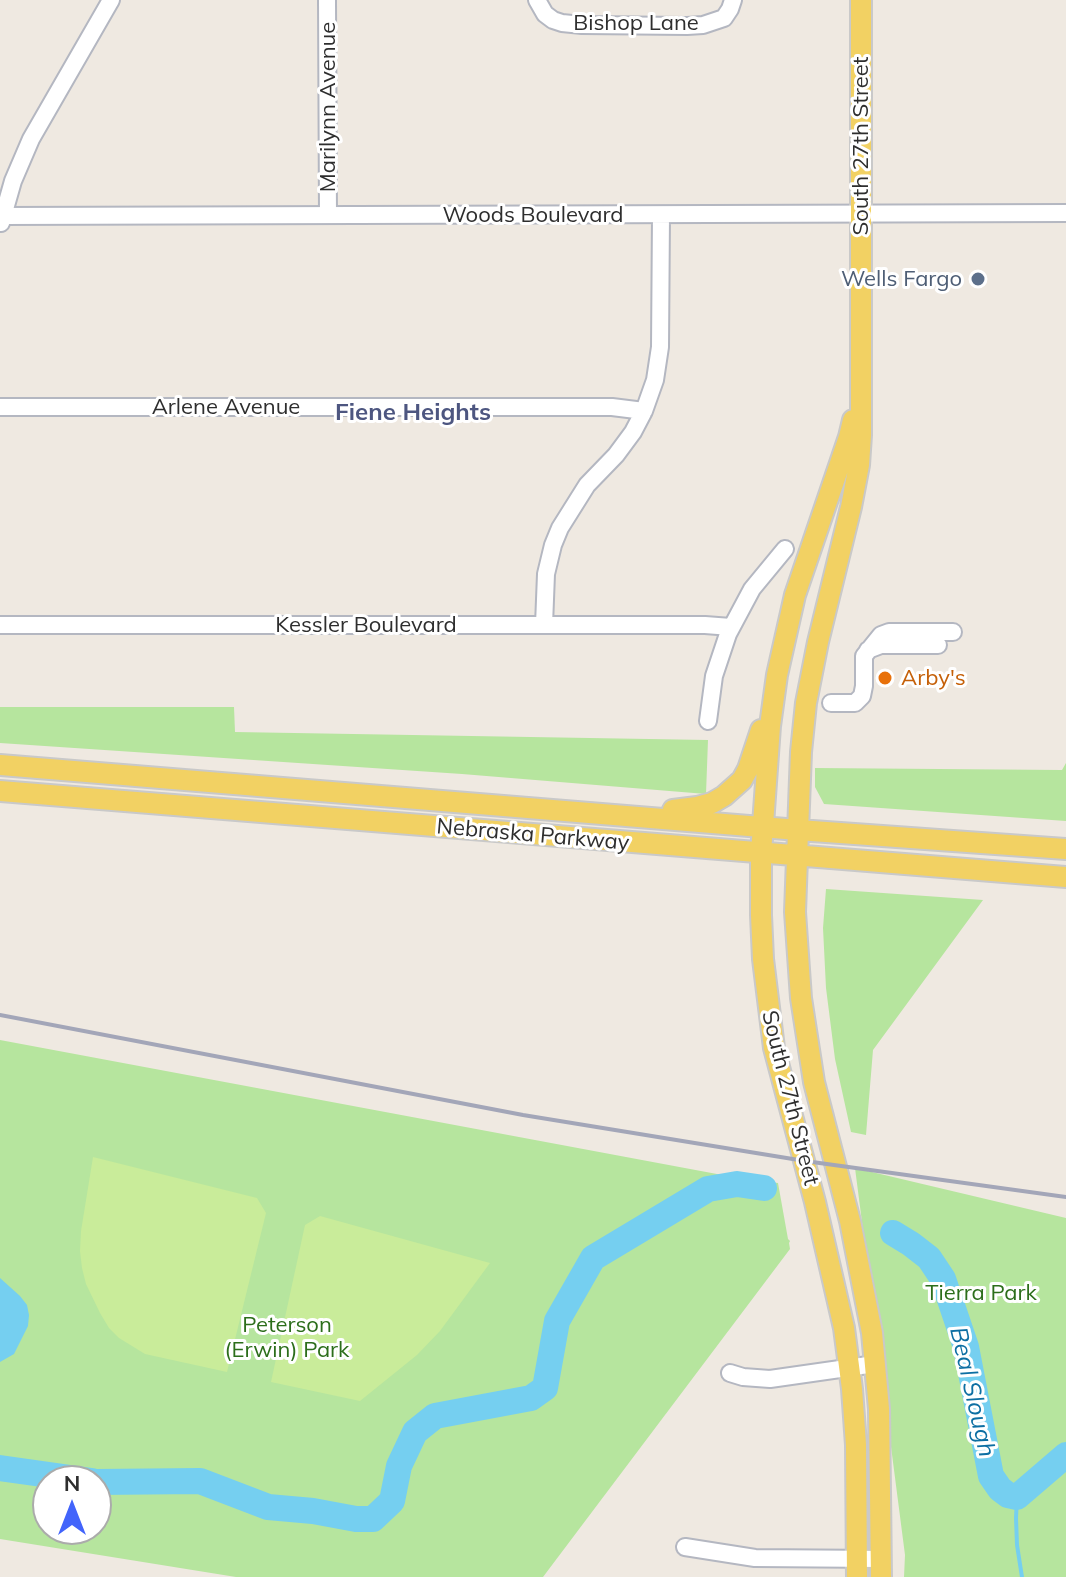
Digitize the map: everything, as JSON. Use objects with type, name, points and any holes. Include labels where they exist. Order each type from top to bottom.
[{"type":"main road","name":"South 27th Street","points":[[861,0],[859,465],[806,703],[801,752],[795,912],[805,1033],[820,1109],[859,1260],[875,1364],[880,1424],[881,1568]]},
{"type":"main road","name":"South 27th Street","points":[[857,1568],[856,1445],[844,1328],[832,1270],[774,1048],[763,959],[761,853],[775,688],[795,595],[849,437],[861,389]]},
{"type":"main road","points":[[824,510],[828,540],[840,556]]},
{"type":"main road","points":[[533,808],[667,810],[712,803],[742,780],[775,688]]},
{"type":"main road","name":"Nebraska Parkway","points":[[0,765],[1066,849]]},
{"type":"main road","name":"Nebraska Parkway","points":[[0,791],[1066,877]]},
{"type":"street","points":[[1,219],[31,139],[111,0]]},
{"type":"street","name":"Marilynn Avenue","points":[[327,0],[328,215]]},
{"type":"street","name":"Bishop Lane","points":[[537,0],[545,14],[562,23],[657,26],[714,22],[724,18],[733,0]]},
{"type":"street","name":"Woods Boulevard","points":[[1,219],[1066,213]]},
{"type":"street","points":[[544,625],[546,574],[560,528],[587,485],[624,445],[644,411],[655,380],[660,347],[661,215]]},
{"type":"street","name":"Arlene Avenue","points":[[0,407],[612,407],[644,411]]},
{"type":"street","points":[[708,721],[714,676],[731,627],[752,589],[785,549]]},
{"type":"street","name":"Kessler Boulevard","points":[[0,625],[731,627]]},
{"type":"street","points":[[831,703],[855,703],[862,696],[864,656],[881,635],[889,632],[953,632]]},
{"type":"street","points":[[867,650],[881,645],[938,645]]},
{"type":"street","points":[[730,1373],[770,1379],[875,1364]]},
{"type":"street","points":[[685,1547],[755,1558],[881,1568]]},
{"type":"green space","points":[[0,707],[234,707],[235,732],[708,740],[706,794],[0,743]]},
{"type":"green space","points":[[1066,763],[1066,821],[824,804],[815,787],[815,768],[1062,770]]},
{"type":"green space","points":[[826,889],[983,900],[873,1050],[866,1135],[851,1132],[835,1059],[826,988],[823,928]]},
{"type":"green space","name":"Peterson (Erwin) Park","points":[[0,1040],[778,1183],[790,1249],[543,1577],[236,1577],[37,1545],[112,1545],[112,1465],[32,1465],[32,1544],[0,1539]]},
{"type":"green space","points":[[93,1157],[257,1198],[266,1213],[227,1372],[145,1354],[109,1328],[86,1284],[80,1251]]},
{"type":"green space","name":"Tierra Park","points":[[855,1168],[1066,1218],[1066,1577],[904,1577],[905,1555]]},
{"type":"green space","points":[[320,1216],[490,1263],[440,1331],[417,1355],[360,1401],[271,1382],[305,1225]]},
{"type":"water","points":[[0,1278],[20,1296],[27,1305],[29,1315],[28,1326],[14,1354],[0,1362]]},
{"type":"waterway","name":"Beal Slough","points":[[112,1482],[200,1481],[268,1507],[373,1519],[392,1501],[399,1466],[415,1432],[435,1416],[531,1398],[545,1388],[557,1321],[593,1258],[708,1189],[737,1184],[764,1188]]},
{"type":"waterway","name":"Beal Slough","points":[[893,1233],[929,1258],[943,1279],[966,1347],[991,1476],[1000,1489],[1017,1497],[1066,1455]]},
{"type":"waterway","name":"Beal Slough","points":[[0,1468],[32,1473]]},
{"type":"waterway","points":[[1017,1497],[1017,1545],[1022,1577]]},
{"type":"railway","points":[[0,1015],[523,1115],[805,1161],[1066,1197]]},
{"type":"place","name":"Wells Fargo","points":[[978,279]]},
{"type":"place","name":"Arby's","points":[[885,678]]},
{"type":"district","name":"Fiene Heights","points":[[413,413]]}]
